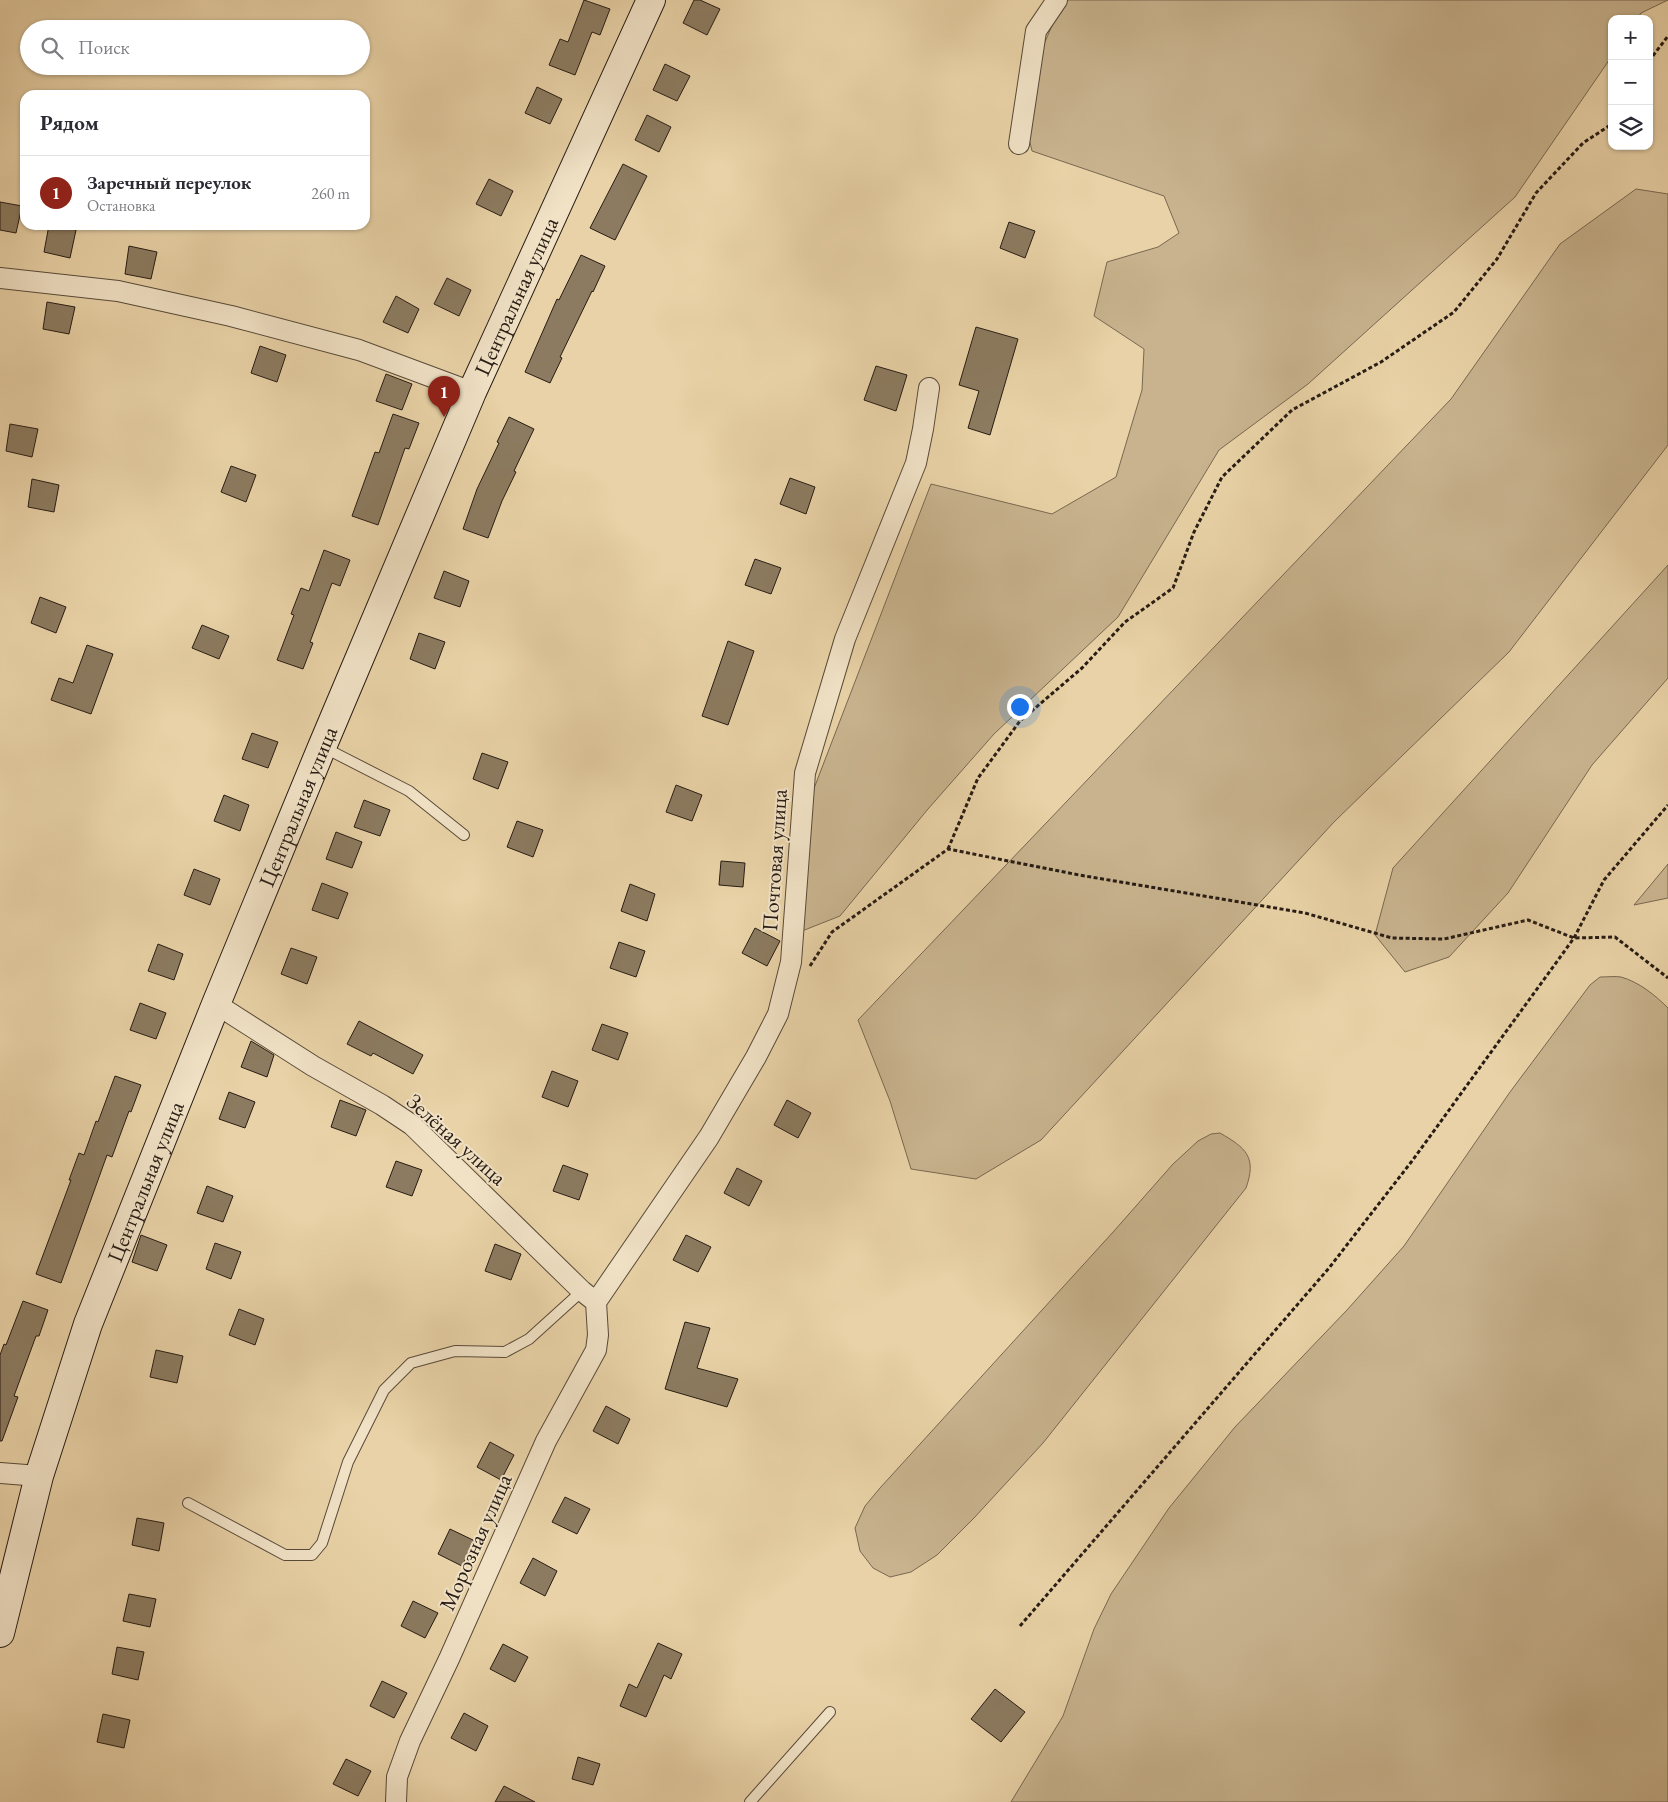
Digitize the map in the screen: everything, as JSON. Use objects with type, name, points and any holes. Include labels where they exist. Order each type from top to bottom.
[{"type":"street","name":"Центральная улица","points":[[0,1634],[39,1476],[88,1324],[216,1004],[472,392],[651,0]]},
{"type":"street","points":[[1019,144],[1036,31],[1057,0]]},
{"type":"street","points":[[1,282],[118,291],[231,316],[359,350],[472,392]]},
{"type":"street","name":"Почтовая улица","points":[[589,1297],[709,1137],[756,1057],[778,1014],[791,962],[804,773],[846,639],[916,463],[929,388]]},
{"type":"street","name":"Зелёная улица","points":[[216,1004],[313,1066],[382,1105],[412,1125],[589,1297]]},
{"type":"street","name":"Морозная улица","points":[[396,1802],[397,1777],[410,1741],[449,1660],[546,1441],[596,1350],[598,1335],[589,1297]]},
{"type":"street","points":[[0,1473],[39,1476]]},
{"type":"lane","points":[[322,747],[410,791],[464,835]]},
{"type":"lane","points":[[188,1503],[285,1555],[312,1555],[322,1542],[348,1462],[384,1390],[411,1363],[455,1350],[505,1352],[528,1339],[589,1297]]},
{"type":"lane","points":[[750,1802],[830,1712]]},
{"type":"path","points":[[1650,60],[1668,36]]},
{"type":"path","points":[[805,973],[832,932],[948,849],[978,778],[1020,721],[1082,668],[1125,622],[1173,588],[1194,532],[1222,477],[1292,410],[1381,362],[1454,312],[1497,259],[1536,193],[1583,143],[1608,127]]},
{"type":"path","points":[[1020,1626],[1329,1268],[1412,1161],[1574,938],[1604,880],[1668,805]]},
{"type":"path","points":[[948,849],[1079,875],[1305,913],[1392,938],[1444,939],[1528,920],[1574,938],[1615,937],[1668,978]]},
{"type":"shaded area","points":[[1063,0],[1668,0],[1640,15],[1608,15],[1608,62],[1515,197],[1308,384],[1219,450],[1118,617],[994,734],[928,809],[840,916],[802,931],[803,817],[931,484],[1052,514],[1116,477],[1142,390],[1144,349],[1094,316],[1107,262],[1158,247],[1179,233],[1164,196],[1032,151],[1020,100]]},
{"type":"shaded area","points":[[1636,189],[1668,194],[1668,445],[1509,652],[1334,822],[1041,1140],[976,1179],[911,1169],[890,1101],[858,1020],[1451,399],[1560,244]]},
{"type":"shaded area","points":[[1668,565],[1668,678],[1592,765],[1508,893],[1449,957],[1405,972],[1375,935],[1393,868]]},
{"type":"shaded area","points":[[1668,864],[1668,898],[1634,905]]},
{"type":"shaded area","points":[[1600,977],[1621,977],[1634,982],[1668,1008],[1668,1802],[1011,1802],[1063,1716],[1094,1629],[1111,1594],[1169,1508],[1235,1427],[1347,1310],[1404,1246],[1510,1092],[1590,985]]},
{"type":"shaded area","points":[[1220,1133],[1237,1144],[1247,1154],[1250,1168],[1246,1188],[1043,1443],[937,1555],[911,1572],[890,1577],[873,1568],[860,1551],[855,1528],[865,1506],[1173,1164],[1198,1141],[1211,1134]]},
{"type":"building","points":[[584,0],[610,9],[600,35],[592,32],[575,75],[549,65],[560,39],[568,42]]},
{"type":"building","points":[[694,0],[700,0],[720,9],[707,35],[683,23]]},
{"type":"building","points":[[665,64],[690,76],[677,101],[653,90]]},
{"type":"building","points":[[537,87],[562,99],[550,124],[525,113]]},
{"type":"building","points":[[647,115],[671,127],[659,152],[635,140]]},
{"type":"building","points":[[623,164],[647,176],[615,240],[590,228]]},
{"type":"building","points":[[489,179],[513,191],[501,216],[476,204]]},
{"type":"building","points":[[0,202],[20,206],[16,233],[0,230]]},
{"type":"building","points":[[1009,222],[1035,231],[1025,258],[1000,248]]},
{"type":"building","points":[[48,230],[76,230],[70,258],[44,252]]},
{"type":"building","points":[[129,246],[157,252],[151,279],[125,274]]},
{"type":"building","points":[[581,255],[605,266],[560,357],[562,358],[550,383],[525,372],[557,299],[559,300]]},
{"type":"building","points":[[447,278],[471,290],[459,316],[434,304]]},
{"type":"building","points":[[396,296],[419,309],[408,333],[383,322]]},
{"type":"building","points":[[47,302],[75,307],[69,334],[43,329]]},
{"type":"building","points":[[976,327],[1018,339],[990,435],[968,428],[979,391],[959,385]]},
{"type":"building","points":[[260,346],[286,355],[277,382],[251,373]]},
{"type":"building","points":[[876,366],[907,375],[896,411],[864,400]]},
{"type":"building","points":[[386,374],[412,384],[402,410],[376,401]]},
{"type":"building","points":[[393,414],[419,423],[409,449],[405,448],[378,525],[352,516],[375,452],[379,453]]},
{"type":"building","points":[[509,417],[534,429],[514,471],[516,472],[502,501],[488,538],[463,529],[477,489]]},
{"type":"building","points":[[10,424],[38,429],[32,457],[6,451]]},
{"type":"building","points":[[231,466],[256,475],[246,502],[221,492]]},
{"type":"building","points":[[790,478],[815,487],[806,514],[780,504]]},
{"type":"building","points":[[32,479],[59,485],[54,512],[28,507]]},
{"type":"building","points":[[324,550],[350,560],[340,586],[332,583],[310,642],[313,643],[303,669],[277,660],[294,615],[291,614],[301,588],[309,591]]},
{"type":"building","points":[[755,559],[781,568],[771,594],[745,585]]},
{"type":"building","points":[[444,571],[469,581],[460,607],[434,598]]},
{"type":"building","points":[[40,597],[66,607],[56,633],[31,623]]},
{"type":"building","points":[[202,625],[229,636],[219,659],[192,648]]},
{"type":"building","points":[[419,633],[445,642],[435,669],[410,659]]},
{"type":"building","points":[[728,641],[754,651],[728,725],[702,716]]},
{"type":"building","points":[[87,645],[113,654],[91,714],[51,700],[59,678],[73,683]]},
{"type":"building","points":[[252,733],[278,742],[268,768],[242,759]]},
{"type":"building","points":[[482,753],[508,762],[498,789],[473,779]]},
{"type":"building","points":[[676,785],[702,795],[692,821],[666,812]]},
{"type":"building","points":[[224,795],[249,805],[240,831],[214,821]]},
{"type":"building","points":[[364,800],[390,810],[380,836],[354,827]]},
{"type":"building","points":[[517,821],[543,830],[533,857],[507,847]]},
{"type":"building","points":[[336,832],[362,842],[352,868],[326,859]]},
{"type":"building","points":[[721,861],[745,863],[743,887],[719,885]]},
{"type":"building","points":[[194,869],[220,879],[210,905],[184,895]]},
{"type":"building","points":[[322,883],[348,893],[338,919],[312,910]]},
{"type":"building","points":[[630,884],[655,894],[647,921],[621,911]]},
{"type":"building","points":[[755,928],[780,941],[767,966],[742,953]]},
{"type":"building","points":[[619,942],[645,951],[636,977],[610,968]]},
{"type":"building","points":[[158,944],[183,954],[174,980],[148,971]]},
{"type":"building","points":[[291,948],[317,957],[307,984],[281,974]]},
{"type":"building","points":[[140,1003],[166,1013],[156,1039],[130,1030]]},
{"type":"building","points":[[359,1021],[423,1055],[413,1074],[373,1053],[371,1056],[347,1044]]},
{"type":"building","points":[[602,1024],[628,1033],[618,1060],[592,1050]]},
{"type":"building","points":[[251,1041],[274,1055],[267,1077],[241,1067]]},
{"type":"building","points":[[552,1071],[578,1081],[568,1107],[542,1097]]},
{"type":"building","points":[[115,1076],[141,1085],[112,1157],[107,1155],[61,1283],[36,1274],[71,1180],[69,1180],[79,1153],[84,1155]]},
{"type":"building","points":[[229,1092],[255,1102],[245,1128],[219,1119]]},
{"type":"building","points":[[340,1100],[366,1110],[356,1136],[331,1127]]},
{"type":"building","points":[[787,1100],[811,1113],[798,1138],[774,1125]]},
{"type":"building","points":[[396,1161],[422,1170],[412,1196],[386,1187]]},
{"type":"building","points":[[563,1165],[588,1174],[579,1200],[553,1191]]},
{"type":"building","points":[[737,1168],[762,1181],[749,1206],[724,1193]]},
{"type":"building","points":[[207,1186],[233,1196],[223,1222],[197,1213]]},
{"type":"building","points":[[141,1235],[167,1245],[157,1271],[132,1262]]},
{"type":"building","points":[[686,1235],[711,1247],[698,1272],[673,1260]]},
{"type":"building","points":[[215,1243],[241,1252],[231,1279],[206,1269]]},
{"type":"building","points":[[495,1244],[521,1254],[511,1280],[485,1271]]},
{"type":"building","points":[[23,1301],[48,1310],[39,1336],[36,1336],[14,1396],[18,1397],[2,1441],[0,1441],[0,1355],[4,1344],[6,1345]]},
{"type":"building","points":[[239,1309],[264,1319],[255,1345],[229,1335]]},
{"type":"building","points":[[685,1322],[710,1328],[697,1368],[738,1379],[727,1407],[665,1389]]},
{"type":"building","points":[[156,1350],[183,1356],[177,1383],[150,1377]]},
{"type":"building","points":[[606,1406],[630,1419],[618,1444],[593,1431]]},
{"type":"building","points":[[490,1442],[514,1455],[501,1480],[477,1467]]},
{"type":"building","points":[[565,1497],[590,1509],[577,1534],[552,1522]]},
{"type":"building","points":[[137,1518],[164,1523],[159,1551],[132,1545]]},
{"type":"building","points":[[450,1529],[475,1541],[462,1566],[438,1554]]},
{"type":"building","points":[[533,1558],[557,1571],[545,1596],[520,1583]]},
{"type":"building","points":[[129,1594],[156,1599],[150,1627],[123,1621]]},
{"type":"building","points":[[413,1601],[438,1613],[425,1638],[401,1626]]},
{"type":"building","points":[[658,1643],[682,1654],[671,1679],[664,1675],[646,1717],[620,1706],[629,1684],[637,1688]]},
{"type":"building","points":[[503,1644],[528,1657],[515,1682],[490,1669]]},
{"type":"building","points":[[117,1647],[144,1652],[138,1680],[112,1674]]},
{"type":"building","points":[[382,1681],[407,1693],[394,1718],[370,1706]]},
{"type":"building","points":[[995,1689],[1025,1712],[1001,1742],[971,1719]]},
{"type":"building","points":[[464,1713],[488,1726],[476,1751],[451,1738]]},
{"type":"building","points":[[103,1714],[130,1720],[124,1748],[97,1742]]},
{"type":"building","points":[[578,1757],[600,1764],[593,1785],[572,1779]]},
{"type":"building","points":[[346,1759],[371,1771],[358,1796],[333,1784]]},
{"type":"building","points":[[504,1786],[535,1802],[495,1802]]},
{"type":"place","name":"Заречный переулок","points":[[444,417]]}]
